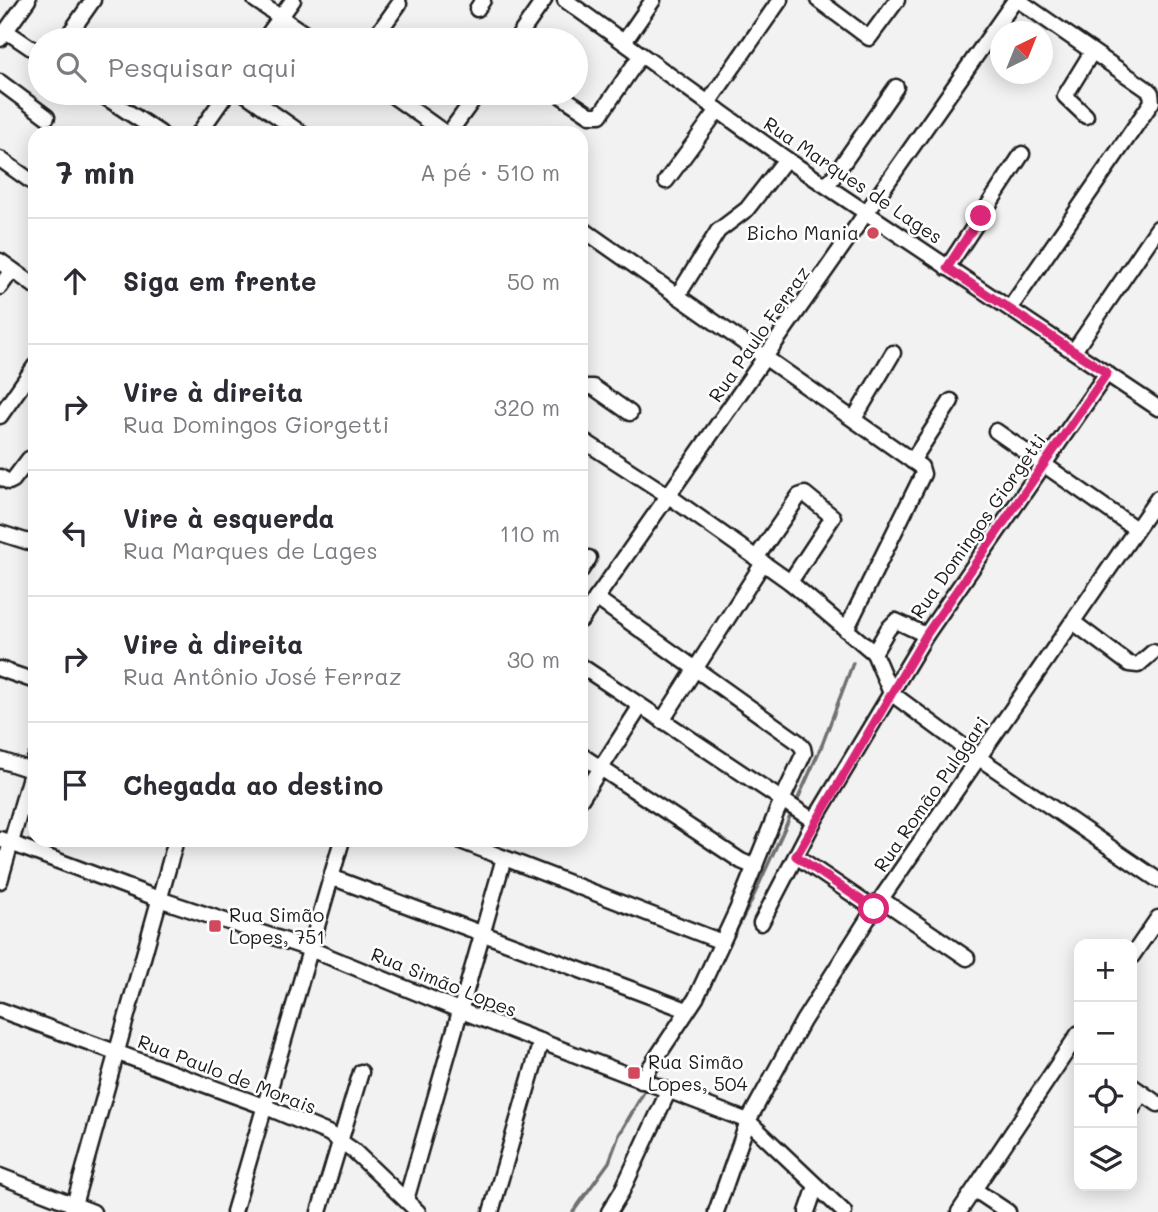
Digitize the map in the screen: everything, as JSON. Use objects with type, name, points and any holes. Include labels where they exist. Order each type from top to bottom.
[{"type":"street","points":[[28,0],[3,35],[28,48]]},
{"type":"street","points":[[73,28],[93,0]]},
{"type":"street","points":[[255,0],[297,28]]},
{"type":"street","points":[[273,28],[293,0]]},
{"type":"street","points":[[524,28],[544,0]]},
{"type":"street","name":"Rua Marques de Lages","points":[[565,0],[786,159],[1158,408]]},
{"type":"street","points":[[624,42],[653,0]]},
{"type":"street","points":[[667,181],[780,0]]},
{"type":"street","points":[[818,0],[870,38],[897,0]]},
{"type":"street","points":[[1010,308],[1153,97],[1149,90],[1017,0]]},
{"type":"street","name":"Rua Paulo Ferraz","points":[[588,610],[1017,0]]},
{"type":"street","points":[[382,28],[399,4]]},
{"type":"street","points":[[1086,116],[1065,96],[1092,52]]},
{"type":"street","points":[[575,105],[590,115],[600,115],[642,55]]},
{"type":"street","points":[[0,82],[28,103]]},
{"type":"street","points":[[827,186],[896,87]]},
{"type":"street","points":[[31,105],[47,117]]},
{"type":"street","points":[[117,105],[149,126]]},
{"type":"street","points":[[204,126],[219,105]]},
{"type":"street","points":[[261,105],[291,126]]},
{"type":"street","points":[[406,105],[437,126]]},
{"type":"street","points":[[452,126],[469,105]]},
{"type":"street","points":[[947,268],[1022,155]]},
{"type":"street","points":[[0,159],[28,179]]},
{"type":"street","points":[[678,295],[718,231],[747,209],[786,159]]},
{"type":"street","points":[[588,233],[917,464],[923,474],[846,629]]},
{"type":"street","points":[[1074,351],[1155,238]]},
{"type":"street","points":[[0,287],[6,265],[28,281]]},
{"type":"street","points":[[854,419],[893,353]]},
{"type":"street","name":"Rua Domingos Giorgetti","points":[[761,923],[814,821],[926,635],[1107,373]]},
{"type":"street","points":[[0,416],[28,376]]},
{"type":"street","points":[[588,387],[593,387],[630,413]]},
{"type":"street","points":[[917,464],[951,401]]},
{"type":"street","points":[[996,431],[1136,529]]},
{"type":"street","points":[[588,444],[669,496],[790,582],[873,653],[891,693],[979,758],[1158,880]]},
{"type":"street","points":[[0,477],[9,482],[13,480],[28,460]]},
{"type":"street","points":[[662,721],[696,670],[799,496],[805,494],[833,517],[790,582]]},
{"type":"street","name":"Rua Romão Pulggari","points":[[716,1212],[748,1121],[803,1021],[877,904],[1158,498]]},
{"type":"street","points":[[0,533],[28,542]]},
{"type":"street","points":[[596,598],[798,742],[804,753],[722,942],[692,1004],[641,1081]]},
{"type":"street","points":[[873,653],[893,622],[899,621],[926,635]]},
{"type":"street","points":[[1073,622],[1129,664],[1138,665],[1153,652]]},
{"type":"street","points":[[0,669],[28,679]]},
{"type":"street","points":[[588,671],[814,821]]},
{"type":"street","points":[[588,788],[640,707]]},
{"type":"street","points":[[0,760],[28,764]]},
{"type":"street","points":[[588,760],[741,861],[755,867]]},
{"type":"street","points":[[0,881],[6,841],[28,779]]},
{"type":"street","name":"Rua Simão Lopes","points":[[6,841],[159,899],[310,949],[459,1010],[748,1121],[844,1212]]},
{"type":"street","points":[[73,1208],[174,847]]},
{"type":"street","points":[[234,1212],[340,847]]},
{"type":"street","points":[[476,847],[722,942]]},
{"type":"street","points":[[796,856],[967,958]]},
{"type":"street","points":[[406,1200],[504,858]]},
{"type":"street","points":[[331,877],[687,1010]]},
{"type":"street","points":[[1137,949],[1158,918]]},
{"type":"street","name":"Rua Paulo de Morais","points":[[0,1010],[265,1107],[341,1140],[418,1212]]},
{"type":"street","points":[[491,1212],[541,1041]]},
{"type":"street","points":[[959,1212],[1074,1046]]},
{"type":"street","points":[[319,1212],[361,1072]]},
{"type":"street","points":[[609,1212],[622,1191],[662,1089]]},
{"type":"street","points":[[1137,1090],[1158,1104]]},
{"type":"street","points":[[0,1177],[73,1208],[93,1212]]},
{"type":"street","points":[[807,1212],[817,1186]]},
{"type":"street","points":[[975,1190],[1008,1212]]},
{"type":"waterway","points":[[796,803],[822,745],[853,663]]},
{"type":"waterway","points":[[727,948],[793,810]]},
{"type":"waterway","points":[[652,1078],[684,1029]]},
{"type":"waterway","points":[[573,1212],[609,1162],[619,1135],[648,1085]]},
{"type":"place","name":"Bicho Mania","points":[[873,233]]},
{"type":"place","name":"Rua Simão Lopes, 751","points":[[215,926]]},
{"type":"place","name":"Rua Simão Lopes, 504","points":[[634,1073]]},
{"type":"route","points":[[874,909],[796,856],[814,821],[926,635],[1107,373],[947,268],[981,216]]}]
